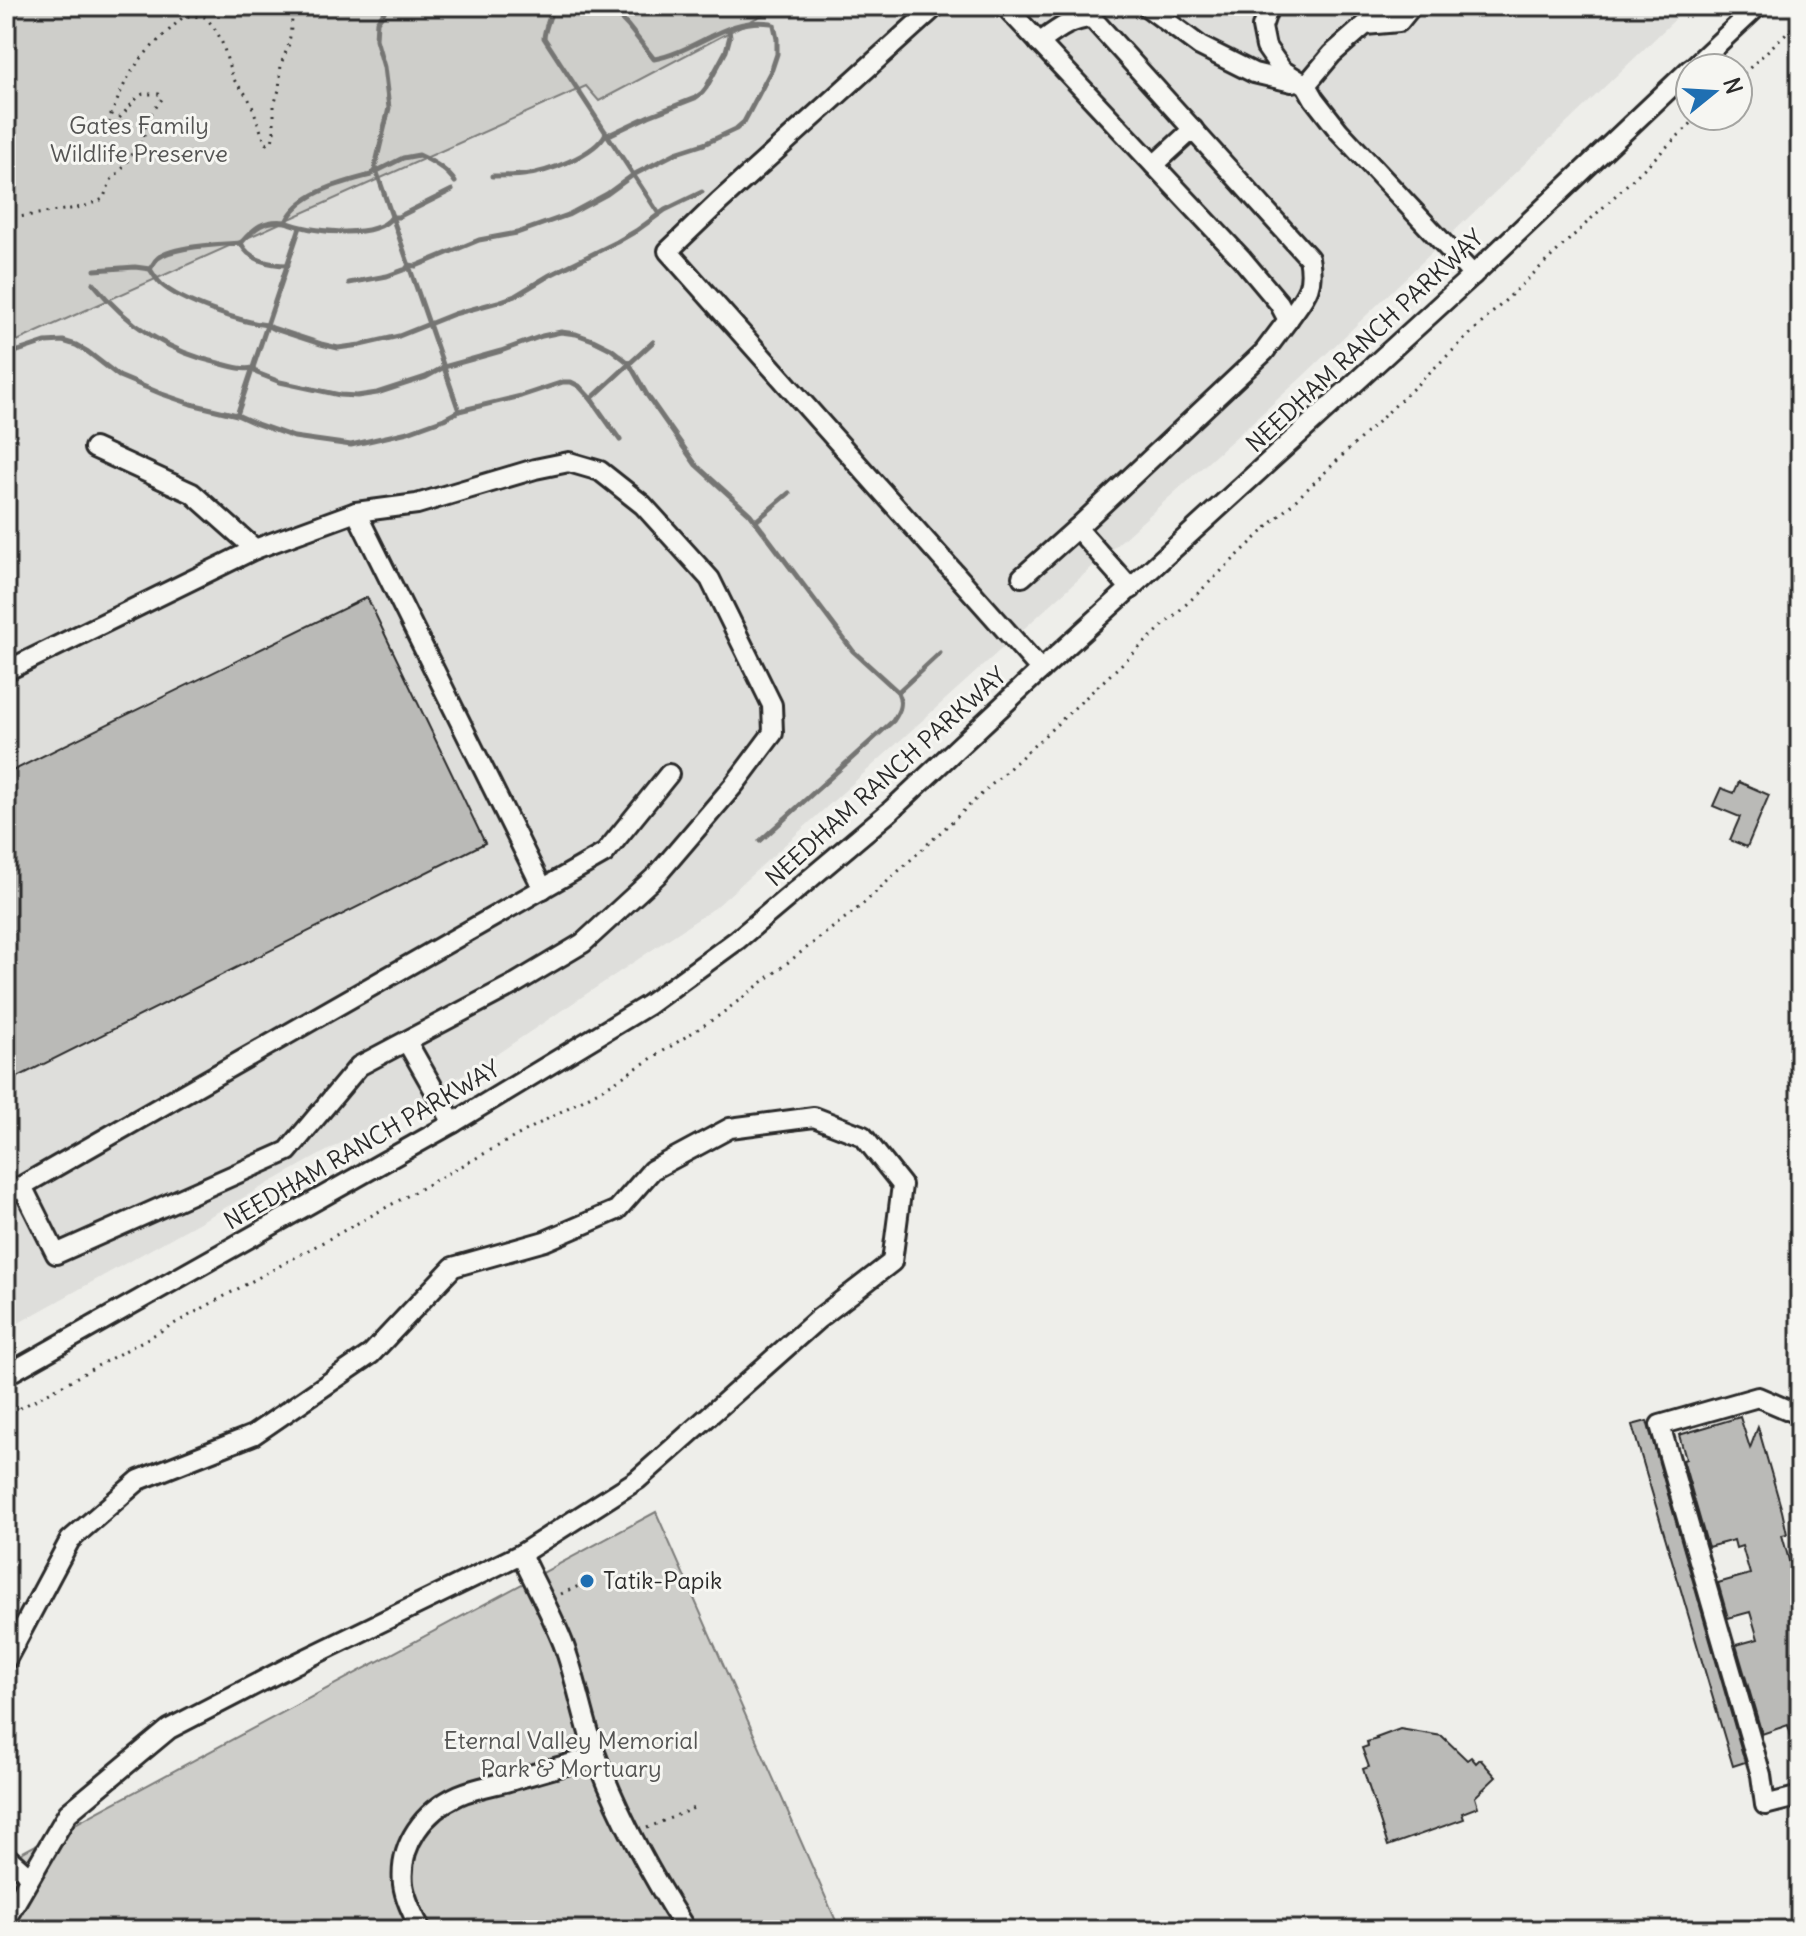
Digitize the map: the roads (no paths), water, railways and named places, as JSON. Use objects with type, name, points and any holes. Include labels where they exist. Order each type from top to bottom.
[{"type":"street","points":[[936,6],[668,251],[1041,670]]},
{"type":"street","points":[[1005,6],[1242,259],[1279,303],[1288,320]]},
{"type":"street","points":[[1146,6],[1200,46],[1254,73],[1306,85]]},
{"type":"street","points":[[1269,6],[1262,27],[1266,47],[1282,70],[1306,85],[1339,131],[1473,275]]},
{"type":"street","points":[[1306,85],[1332,54],[1365,25],[1399,22],[1412,6]]},
{"type":"street","name":"NEEDHAM RANCH PARKWAY","points":[[1709,52],[1758,6]]},
{"type":"street","points":[[1022,577],[1264,352],[1307,294],[1313,276],[1309,258],[1092,18],[1064,25],[1039,43]]},
{"type":"street","name":"NEEDHAM RANCH PARKWAY","points":[[6,1375],[453,1123],[648,1005],[737,940],[889,812],[1473,275],[1674,85]]},
{"type":"street","points":[[1154,165],[1193,129]]},
{"type":"street","points":[[94,448],[192,493],[255,549]]},
{"type":"street","points":[[7,668],[255,549],[356,512],[417,504],[569,462],[600,471],[643,505],[710,579],[772,705],[773,733],[734,785],[657,875],[583,943],[516,983],[359,1066],[288,1151],[56,1254],[14,1191],[605,853],[669,774]]},
{"type":"street","points":[[356,512],[543,889]]},
{"type":"street","points":[[1077,528],[1131,589]]},
{"type":"street","points":[[407,1042],[453,1123]]},
{"type":"street","points":[[6,1660],[70,1540],[139,1480],[253,1435],[371,1354],[453,1267],[545,1241],[617,1210],[652,1170],[730,1128],[814,1117],[863,1136],[902,1185],[892,1262],[818,1319],[637,1480],[521,1554],[169,1729],[68,1813],[6,1919]]},
{"type":"street","points":[[1800,1415],[1758,1397],[1660,1425],[1761,1775],[1765,1805],[1800,1796]]},
{"type":"street","points":[[521,1554],[563,1644],[580,1693],[596,1757],[610,1789],[686,1930]]},
{"type":"street","points":[[421,1930],[411,1911],[403,1875],[409,1845],[421,1821],[460,1795],[596,1757]]},
{"type":"street","points":[[6,1856],[30,1877]]},
{"type":"waterway","points":[[385,6],[377,22],[376,39],[384,67],[389,108],[375,167],[459,411]]},
{"type":"waterway","points":[[552,6],[544,38],[659,214]]},
{"type":"waterway","points":[[559,6],[581,6]]},
{"type":"waterway","points":[[598,6],[609,6],[654,59],[726,29],[755,22],[771,23]]},
{"type":"waterway","points":[[349,283],[387,276],[479,240],[517,233],[568,215],[607,194],[633,175],[676,153],[736,129],[744,122],[772,69],[777,54],[774,25]]},
{"type":"waterway","points":[[492,176],[523,175],[556,167],[592,149],[606,133],[611,134],[695,98],[706,88],[726,51],[729,31]]},
{"type":"waterway","points":[[377,171],[403,158],[419,155],[444,169],[455,182]]},
{"type":"waterway","points":[[95,270],[150,269],[158,258],[174,251],[241,243],[260,226],[286,222],[292,212],[311,196],[335,185],[371,175],[375,170]]},
{"type":"waterway","points":[[286,222],[325,231],[372,229],[452,190]]},
{"type":"waterway","points":[[150,269],[170,291],[212,310],[321,344],[338,348],[360,345],[399,336],[454,314],[515,296],[702,192]]},
{"type":"waterway","points":[[237,415],[300,227]]},
{"type":"waterway","points":[[241,243],[249,254],[261,260],[288,265]]},
{"type":"waterway","points":[[93,283],[135,324],[184,352],[234,367],[253,368],[257,373],[280,382],[340,395],[377,393],[426,377],[444,367],[561,332],[593,340],[629,363],[647,395],[696,465],[750,514],[853,651],[900,696],[900,707],[893,721],[760,841]]},
{"type":"waterway","points":[[6,355],[45,342],[63,341],[88,352],[119,376],[162,394],[237,415],[294,437],[351,445],[408,432],[459,411],[571,382],[591,399],[620,440]]},
{"type":"waterway","points":[[591,399],[653,342]]},
{"type":"waterway","points":[[756,521],[789,493]]},
{"type":"waterway","points":[[898,692],[940,653]]},
{"type":"place","name":"Tatik-Papik","points":[[587,1581]]},
{"type":"park label","name":"Gates Family Wildlife Preserve","points":[[139,140]]},
{"type":"park label","name":"Eternal Valley Memorial Park & Mortuary","points":[[571,1755]]}]
